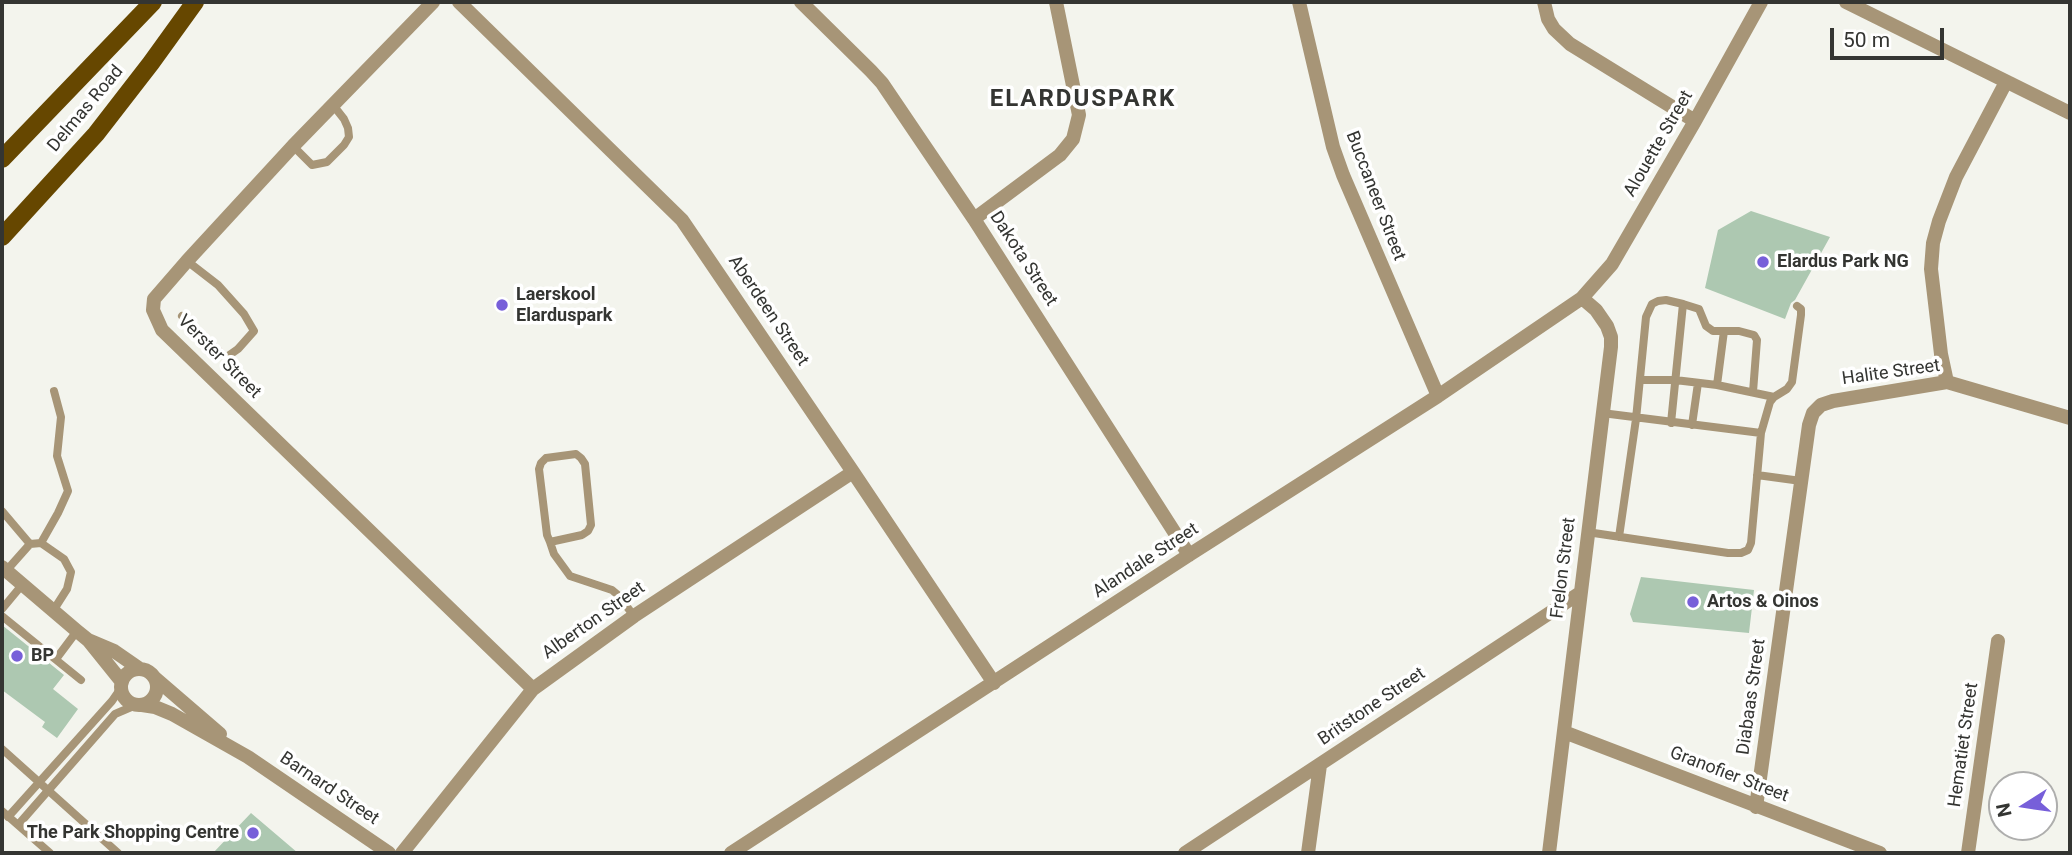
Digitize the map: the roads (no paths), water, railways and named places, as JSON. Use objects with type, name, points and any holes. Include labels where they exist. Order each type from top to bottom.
[{"type":"main road","name":"Delmas Road","points":[[2,159],[153,2]]},
{"type":"main road","name":"Delmas Road","points":[[2,237],[96,134],[195,2]]},
{"type":"street","name":"Verster Street","points":[[433,2],[293,146],[187,261],[154,299],[153,310],[162,330],[533,689]]},
{"type":"street","name":"Aberdeen Street","points":[[459,2],[682,220],[994,683]]},
{"type":"street","name":"Dakota Street","points":[[801,2],[882,83],[974,219],[1189,555]]},
{"type":"street","points":[[974,219],[1060,155],[1073,139],[1079,115],[1056,2]]},
{"type":"street","name":"Buccaneer Street","points":[[1300,2],[1333,147],[1343,176],[1438,396]]},
{"type":"street","points":[[1544,2],[1548,19],[1554,29],[1570,44],[1695,121]]},
{"type":"street","name":"Alouette Street","points":[[1582,299],[1612,264],[1761,2]]},
{"type":"street","points":[[1846,2],[2070,113]]},
{"type":"street","points":[[1947,382],[1931,269],[1933,243],[1956,177],[2006,82]]},
{"type":"street","name":"Alandale Street","points":[[730,853],[1438,396],[1582,299]]},
{"type":"street","name":"Frelon Street","points":[[1549,853],[1611,337],[1597,310],[1582,299]]},
{"type":"street","name":"Halite Street","points":[[1809,425],[1813,413],[1821,405],[1833,401],[1947,382],[2070,418]]},
{"type":"street","name":"Diabaas Street","points":[[1756,807],[1809,425]]},
{"type":"street","name":"Alberton Street","points":[[402,853],[533,689],[634,616],[853,471]]},
{"type":"street","name":"Barnard Street","points":[[4,569],[83,635],[151,673],[248,757]]},
{"type":"street","name":"Britstone Street","points":[[1185,853],[1580,593]]},
{"type":"street","name":"Barnard Street","points":[[83,635],[121,685],[126,699],[172,714],[248,757],[389,853]]},
{"type":"street","name":"Hematiet Street","points":[[1968,853],[1998,641]]},
{"type":"street","points":[[121,685],[129,672],[140,669]]},
{"type":"street","points":[[139,705],[147,704],[155,695],[155,678]]},
{"type":"street","name":"Granofier Street","points":[[1564,732],[1880,853]]},
{"type":"street","points":[[1308,853],[1320,765]]},
{"type":"lane","points":[[293,146],[312,165],[327,162],[344,145],[349,137],[348,128],[333,105]]},
{"type":"lane","points":[[182,316],[224,356],[238,349],[254,331],[244,314],[218,285],[187,261]]},
{"type":"lane","points":[[1619,537],[1648,311],[1658,301],[1666,300],[1699,309],[1706,326],[1713,331],[1751,333],[1757,340],[1753,392]]},
{"type":"lane","points":[[1671,423],[1683,304]]},
{"type":"lane","points":[[1587,532],[1728,553],[1748,550],[1751,543],[1761,433],[1770,402],[1787,389],[1791,382],[1801,315],[1801,309],[1797,306]]},
{"type":"lane","points":[[1717,385],[1724,331]]},
{"type":"lane","points":[[1640,380],[1675,380],[1717,385],[1774,397]]},
{"type":"lane","points":[[1692,425],[1698,383]]},
{"type":"lane","points":[[41,542],[68,491],[58,456],[61,417],[54,391]]},
{"type":"lane","points":[[1602,413],[1761,433]]},
{"type":"lane","points":[[550,542],[582,535],[591,525],[585,464],[576,454],[546,458],[539,469],[550,542],[557,560],[570,576],[612,590],[634,616]]},
{"type":"lane","points":[[1757,475],[1801,481]]},
{"type":"lane","points":[[2,511],[30,544]]},
{"type":"lane","points":[[4,569],[30,544],[41,542],[64,559],[71,572],[67,589],[52,611]]},
{"type":"lane","points":[[2,610],[22,585]]},
{"type":"lane","points":[[2,616],[80,680]]},
{"type":"lane","points":[[56,659],[83,635]]},
{"type":"lane","points":[[50,853],[5,814],[40,782],[112,701],[121,685]]},
{"type":"lane","points":[[18,825],[115,714],[139,705]]},
{"type":"lane","points":[[2,749],[118,853]]},
{"type":"place","name":"Elardus Park NG","points":[[1763,262]]},
{"type":"place","name":"Laerskool Elarduspark","points":[[502,305]]},
{"type":"place","name":"Artos & Oinos","points":[[1693,602]]},
{"type":"place","name":"BP","points":[[17,656]]},
{"type":"place","name":"The Park Shopping Centre","points":[[253,833]]},
{"type":"district","name":"ELARDUSPARK","points":[[1083,100]]}]
